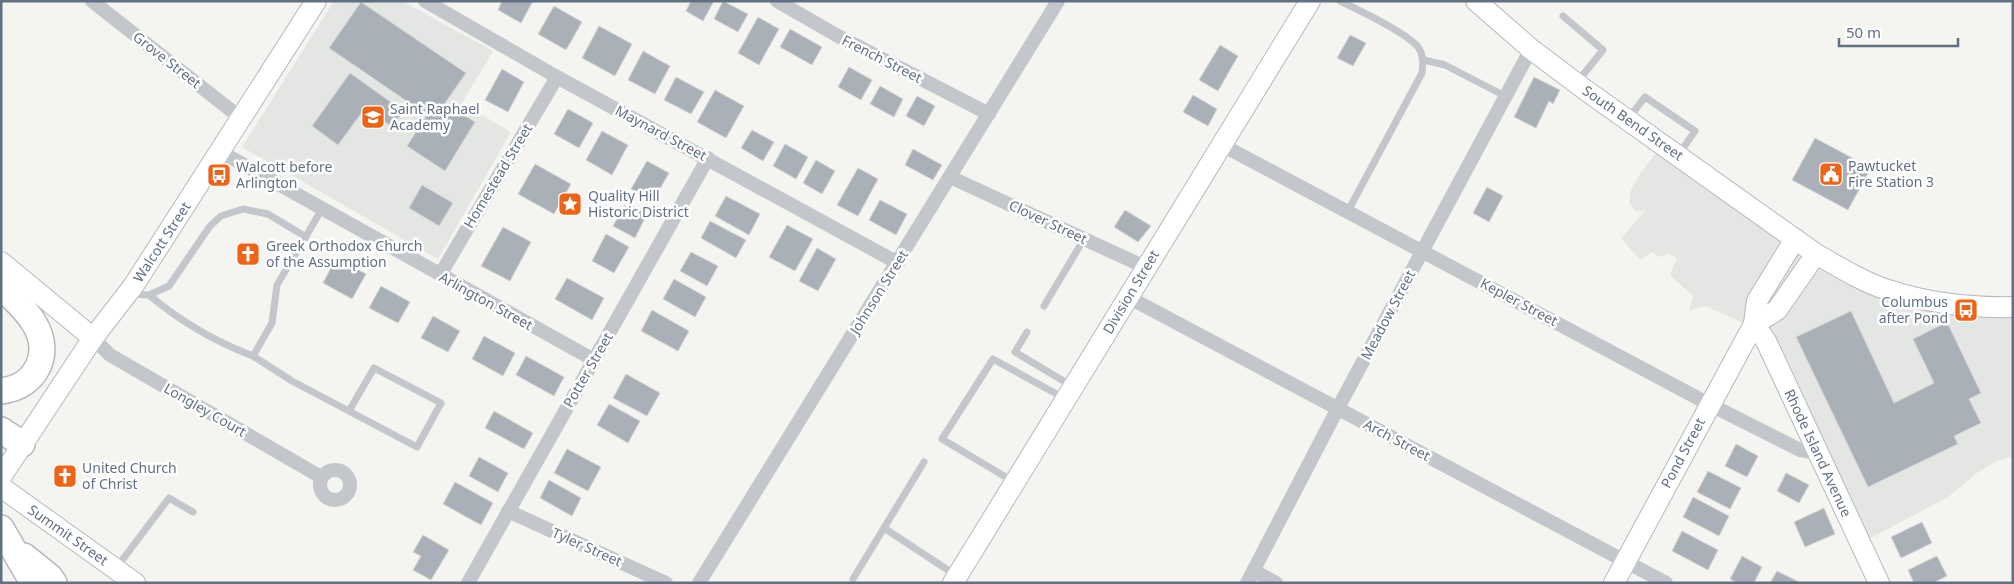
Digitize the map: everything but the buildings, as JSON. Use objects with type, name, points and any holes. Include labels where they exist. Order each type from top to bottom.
[{"type":"highway","points":[[1,286],[34,324],[42,350],[39,368],[30,380],[16,388],[1,391]]},
{"type":"highway","points":[[1,430],[22,444]]},
{"type":"highway","points":[[7,538],[33,583]]},
{"type":"highway","points":[[7,538],[50,577],[54,583]]},
{"type":"street","name":"Grove Street","points":[[92,1],[242,120]]},
{"type":"street","name":"Walcott Street","points":[[1,477],[92,338],[128,294],[242,120],[316,1]]},
{"type":"street","name":"Maynard Street","points":[[425,1],[557,77],[898,263]]},
{"type":"street","name":"French Street","points":[[777,1],[838,36],[989,114]]},
{"type":"street","name":"Johnson Street","points":[[699,583],[1058,1]]},
{"type":"street","name":"Division Street","points":[[955,579],[1310,1]]},
{"type":"street","name":"South Bend Street","points":[[1476,1],[1531,49],[1576,83],[1816,254],[1854,275],[1887,290],[1946,304],[2013,306]]},
{"type":"street","name":"Meadow Street","points":[[1250,577],[1338,408],[1531,49]]},
{"type":"street","name":"Homestead Street","points":[[440,275],[557,77]]},
{"type":"street","name":"Kepler Street","points":[[1222,145],[1423,250],[1709,404],[1800,450],[1818,453]]},
{"type":"street","name":"Arlington Street","points":[[221,152],[594,360]]},
{"type":"street","name":"Potter Street","points":[[468,583],[708,158]]},
{"type":"street","name":"Clover Street","points":[[950,176],[1145,267]]},
{"type":"street","name":"Pond Street","points":[[1614,583],[1709,404],[1754,324],[1757,302],[1795,240]]},
{"type":"street","name":"Pond Street","points":[[1754,324],[1777,310],[1816,254]]},
{"type":"street","points":[[1,262],[92,338]]},
{"type":"street","name":"Arch Street","points":[[1128,297],[1666,583]]},
{"type":"street","name":"Rhode Island Avenue","points":[[1754,324],[1766,341],[1879,583]]},
{"type":"street","name":"Longley Court","points":[[92,338],[110,355],[322,477]]},
{"type":"street","name":"Summit Street","points":[[6,491],[135,583]]},
{"type":"street","name":"Tyler Street","points":[[508,511],[666,583]]},
{"type":"street","points":[[1250,577],[1276,583]]},
{"type":"lane","points":[[1340,1],[1396,31],[1418,47],[1424,60],[1422,73],[1348,211]]},
{"type":"lane","points":[[1563,16],[1603,50],[1576,83]]},
{"type":"lane","points":[[1424,60],[1445,65],[1505,96]]},
{"type":"lane","points":[[1627,120],[1645,97],[1695,131],[1678,155]]},
{"type":"lane","points":[[128,294],[149,295],[169,286],[210,226],[221,216],[243,209],[268,214],[306,237]]},
{"type":"lane","points":[[253,356],[272,323],[277,285],[322,209]]},
{"type":"lane","points":[[1044,306],[1084,239]]},
{"type":"lane","points":[[149,295],[177,318],[232,348],[253,356],[292,381],[417,447],[441,403],[374,368],[349,411]]},
{"type":"lane","points":[[1027,332],[1014,352],[1069,392]]},
{"type":"lane","points":[[1014,482],[942,440],[993,359],[1069,392]]},
{"type":"lane","points":[[853,579],[924,462]]},
{"type":"lane","points":[[116,569],[169,498],[193,512]]},
{"type":"lane","points":[[884,528],[955,579]]},
{"type":"shaded area","name":"Saint Raphael Academy","points":[[334,1],[402,1],[493,51],[462,103],[511,132],[438,259],[242,147]]},
{"type":"shaded area","points":[[1662,146],[1858,276],[2013,308],[2013,456],[1997,461],[1977,473],[1948,497],[1865,541],[1750,326],[1705,306],[1689,311],[1693,296],[1670,275],[1677,258],[1668,254],[1660,257],[1652,252],[1640,260],[1621,238],[1646,210],[1636,212],[1629,202],[1631,190],[1641,172]]},
{"type":"place","name":"Saint Raphael Academy","points":[[373,117]]},
{"type":"place","name":"Pawtucket Fire Station 3","points":[[1831,174]]},
{"type":"place","name":"Walcott before Arlington","points":[[219,175]]},
{"type":"place","name":"Quality Hill Historic District","points":[[570,204]]},
{"type":"place","name":"Greek Orthodox Church of the Assumption","points":[[248,254]]},
{"type":"place","name":"Columbus after Pond","points":[[1966,310]]},
{"type":"place","name":"United Church of Christ","points":[[65,476]]}]
